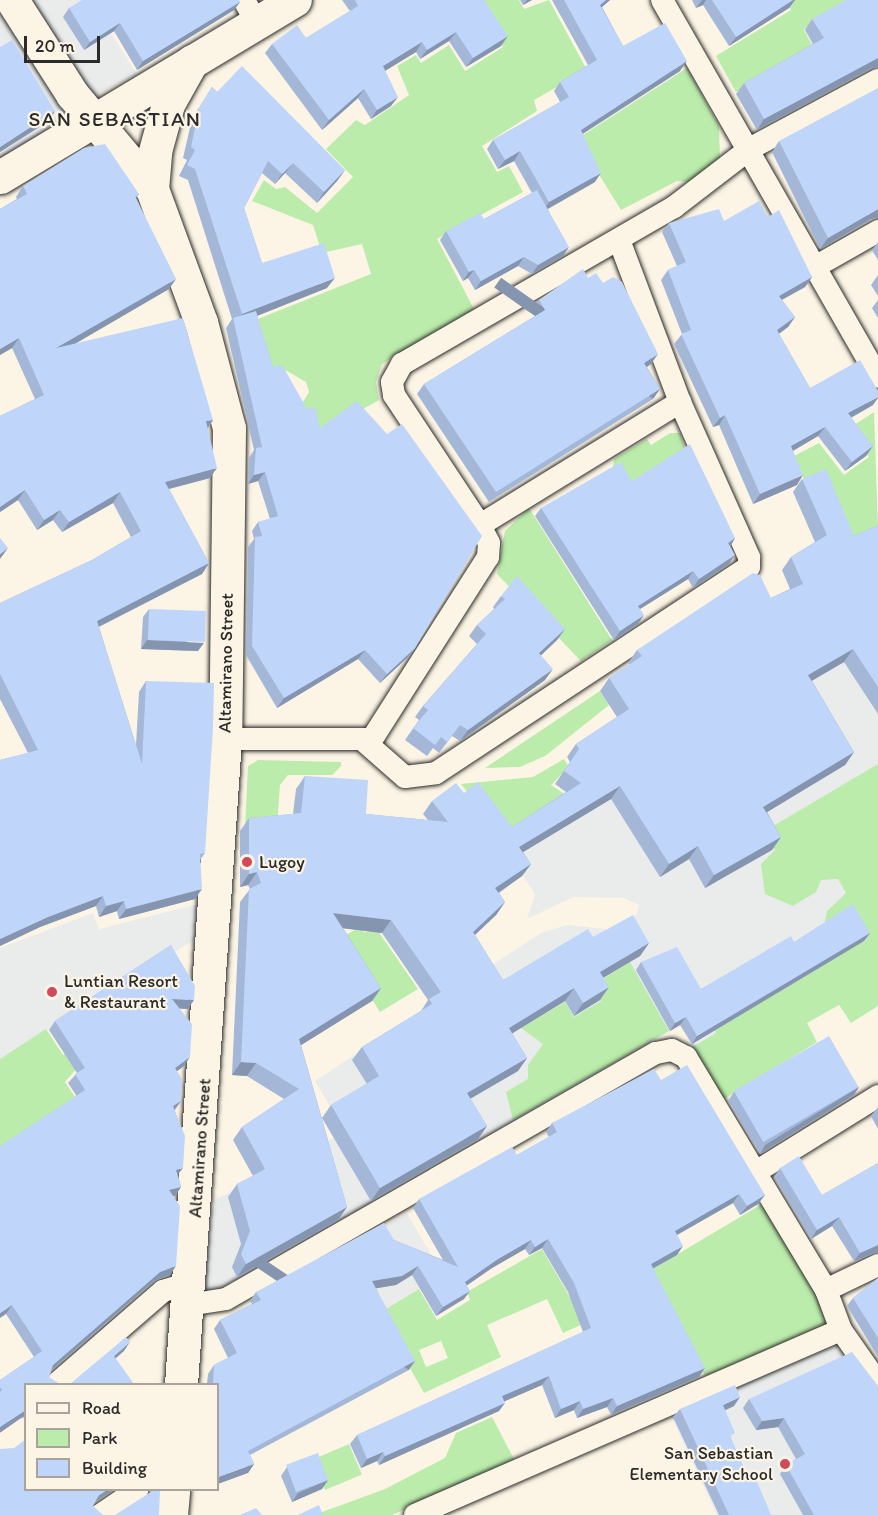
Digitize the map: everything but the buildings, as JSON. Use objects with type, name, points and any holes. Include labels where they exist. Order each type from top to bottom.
[{"type":"main road","name":"Altamirano Street","points":[[12,0],[72,94],[97,118],[152,189],[201,322],[229,428],[225,739],[181,1383]]},
{"type":"main road","points":[[0,177],[197,58],[250,11],[295,0]]},
{"type":"main road","points":[[152,189],[154,151],[168,104],[197,58]]},
{"type":"main road","points":[[171,1515],[173,1491]]},
{"type":"street","points":[[662,0],[813,268],[878,377]]},
{"type":"street","points":[[365,742],[488,557],[489,543],[480,525],[399,406],[392,382],[395,373],[696,193],[747,151],[878,80]]},
{"type":"street","points":[[813,268],[878,231]]},
{"type":"street","points":[[225,739],[365,742],[405,777],[429,776],[747,569],[749,557],[680,402],[619,240]]},
{"type":"street","points":[[480,525],[680,402]]},
{"type":"street","points":[[57,1383],[163,1291],[226,1299],[663,1051],[686,1057],[826,1290],[841,1330],[878,1383]]},
{"type":"street","points":[[754,1173],[878,1096]]},
{"type":"street","points":[[826,1290],[878,1265]]},
{"type":"street","points":[[415,1515],[841,1330]]},
{"type":"street","points":[[0,1446],[24,1429]]},
{"type":"street","points":[[100,1515],[136,1491]]},
{"type":"shaded area","points":[[28,0],[90,0],[137,74],[93,97]]},
{"type":"shaded area","points":[[0,3],[69,116],[0,158]]},
{"type":"shaded area","points":[[878,596],[878,933],[714,1028],[717,1033],[693,1047],[680,1025],[236,1286],[204,1292],[213,1201],[345,1132],[315,1081],[541,933],[567,925],[614,930],[636,915],[639,905],[624,898],[573,897],[527,919],[535,895],[502,840]]},
{"type":"shaded area","name":"Luntian Resort & Restaurant","points":[[198,904],[202,935],[0,1059],[0,948],[93,913],[99,929]]},
{"type":"shaded area","points":[[407,1213],[443,1275],[370,1317],[334,1255]]},
{"type":"shaded area","name":"San Sebastian Elementary School","points":[[839,1342],[878,1405],[878,1515],[717,1515],[669,1412]]},
{"type":"green space","points":[[476,0],[519,0],[524,9],[549,0],[587,70],[534,100],[537,111],[482,146],[497,172],[509,166],[523,192],[437,239],[474,309],[382,364],[376,382],[379,400],[316,435],[301,405],[309,392],[306,382],[287,371],[274,372],[253,321],[371,274],[362,244],[322,253],[313,225],[252,201],[264,180],[276,189],[285,187],[317,213],[353,177],[326,149],[356,120],[365,125],[409,95],[397,66],[416,55],[421,63],[449,45],[465,71],[503,47]]},
{"type":"green space","points":[[786,0],[852,0],[804,30],[814,48],[736,92],[716,56],[791,10]]},
{"type":"green space","points":[[687,68],[719,126],[720,160],[689,182],[677,181],[621,210],[577,139]]},
{"type":"green space","points":[[874,412],[878,529],[851,542],[805,482],[794,456],[819,443],[844,475],[869,457],[848,429]]},
{"type":"green space","points":[[670,433],[680,433],[685,449],[626,488],[613,467],[614,459],[647,439],[651,445]]},
{"type":"green space","points":[[529,508],[612,640],[581,661],[497,574],[505,531]]},
{"type":"green space","points":[[600,691],[609,705],[545,756],[520,767],[485,768]]},
{"type":"green space","points":[[564,759],[569,767],[551,785],[569,797],[503,838],[461,784],[533,777]]},
{"type":"green space","points":[[258,760],[341,762],[341,766],[332,775],[288,775],[280,785],[277,827],[245,827],[248,766]]},
{"type":"green space","points":[[878,764],[878,1006],[851,1023],[839,1005],[807,1023],[817,1042],[721,1101],[691,1048],[716,1033],[714,1028],[866,940],[849,909],[824,925],[827,911],[846,893],[838,879],[821,880],[816,892],[793,906],[765,894],[761,864],[775,850],[763,832]]},
{"type":"green space","points":[[364,925],[363,932],[378,931],[418,989],[380,1012],[343,954],[309,955]]},
{"type":"green space","points":[[630,962],[669,1031],[513,1120],[506,1092],[528,1079],[528,1065],[543,1044],[521,1028],[565,1002],[574,1017],[601,1001],[592,986]]},
{"type":"green space","points":[[46,1029],[63,1055],[86,1040],[93,1050],[65,1082],[75,1097],[0,1150],[0,1059]]},
{"type":"green space","points":[[762,1204],[831,1316],[827,1326],[705,1376],[646,1273]]},
{"type":"green space","points":[[542,1249],[585,1323],[563,1333],[547,1299],[487,1325],[501,1357],[424,1393],[379,1313],[419,1289],[437,1320],[470,1300],[467,1292]],"holes":[[[441,1341],[448,1358],[426,1367],[419,1350]]]},
{"type":"green space","points":[[492,1417],[515,1461],[392,1515],[314,1515],[385,1489],[445,1458],[456,1433]]},
{"type":"green space","points":[[349,1444],[362,1474],[325,1490],[312,1460]]},
{"type":"place","name":"Lugoy","points":[[247,862]]},
{"type":"place","name":"Luntian Resort & Restaurant","points":[[52,992]]},
{"type":"place","name":"San Sebastian Elementary School","points":[[785,1464]]},
{"type":"district","name":"SAN SEBASTIAN","points":[[115,119]]}]
